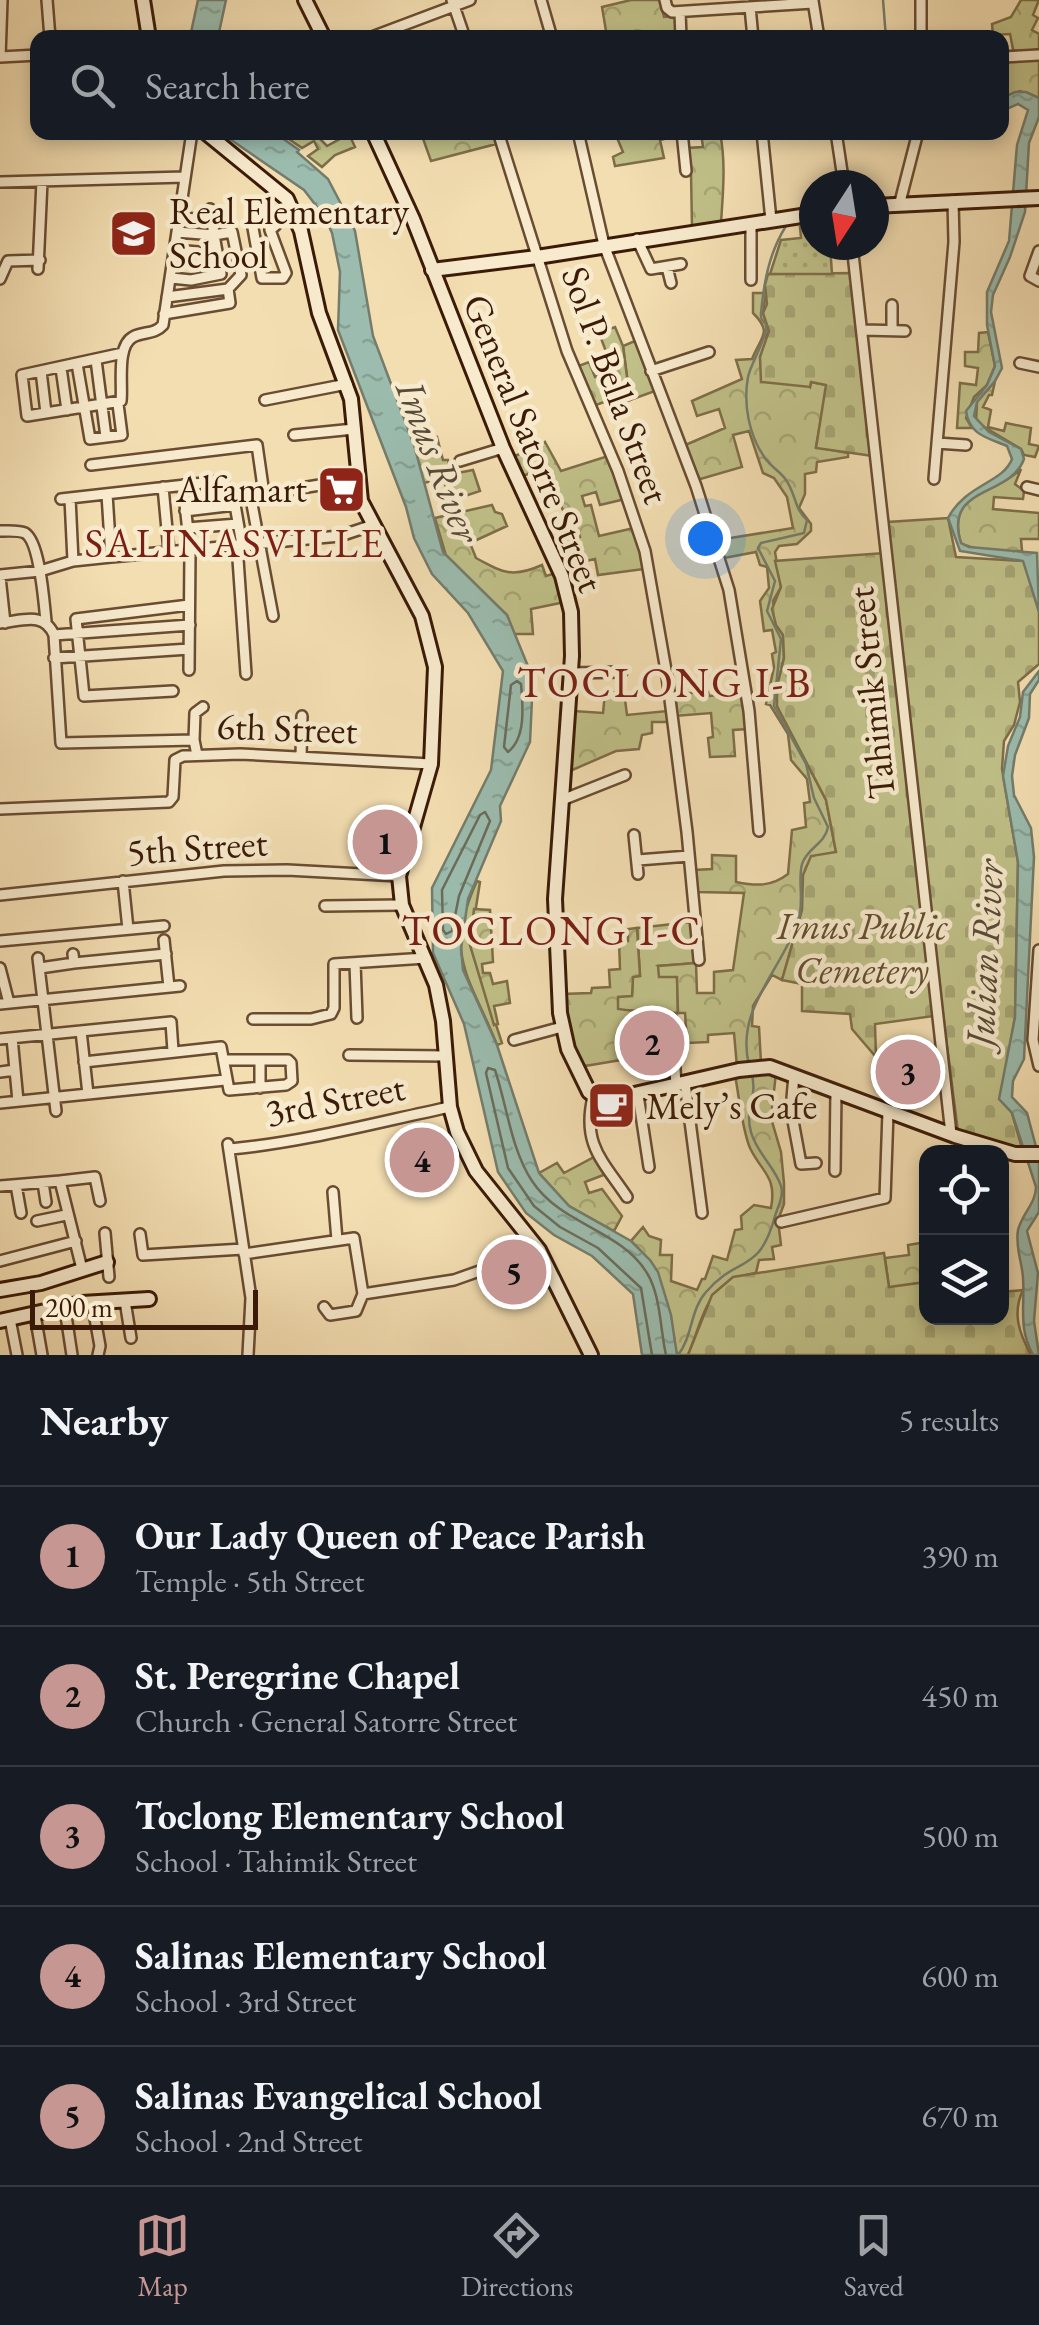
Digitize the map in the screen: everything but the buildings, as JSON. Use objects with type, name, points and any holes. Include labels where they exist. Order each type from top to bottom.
[{"type":"street","points":[[2,0],[0,57],[30,55]]},
{"type":"street","points":[[48,0],[50,30]]},
{"type":"street","points":[[143,0],[148,30]]},
{"type":"street","points":[[306,0],[320,30]]},
{"type":"street","points":[[388,30],[453,3],[470,0]]},
{"type":"street","points":[[541,0],[550,30]]},
{"type":"street","points":[[921,0],[922,30]]},
{"type":"street","points":[[666,5],[680,12],[813,2],[818,30]]},
{"type":"street","points":[[453,3],[462,30]]},
{"type":"street","points":[[750,7],[752,30]]},
{"type":"street","points":[[680,12],[681,30]]},
{"type":"street","points":[[1009,56],[1039,54]]},
{"type":"street","points":[[76,364],[90,439],[122,435],[118,404],[122,398],[123,353],[131,338],[161,328],[191,140]]},
{"type":"street","points":[[215,140],[287,199],[301,231],[298,276]]},
{"type":"street","name":"General Satorre Street","points":[[377,140],[402,191],[503,448],[562,576],[573,627],[555,918],[562,1027],[572,1060],[593,1097]]},
{"type":"street","name":"Sol P. Bella Street","points":[[500,140],[567,351],[618,471],[645,550],[666,676],[699,960]]},
{"type":"street","points":[[580,140],[604,245],[696,486],[729,590],[749,712],[759,831]]},
{"type":"street","points":[[683,140],[686,171]]},
{"type":"street","points":[[763,140],[771,220]]},
{"type":"street","points":[[837,140],[842,170]]},
{"type":"street","points":[[900,202],[916,140]]},
{"type":"street","points":[[0,182],[186,176]]},
{"type":"street","points":[[0,278],[10,260],[39,264],[42,181]]},
{"type":"street","points":[[889,204],[1034,198]]},
{"type":"street","points":[[934,479],[955,231],[952,201]]},
{"type":"street","points":[[171,278],[220,276],[213,216],[179,218]]},
{"type":"street","points":[[432,270],[537,258],[799,216]]},
{"type":"street","points":[[751,223],[752,280]]},
{"type":"street","points":[[276,224],[270,230],[320,313],[347,384],[356,479],[362,501],[414,600],[430,641],[436,695],[431,764],[399,876],[402,904],[436,985],[450,1107],[461,1144],[476,1171],[540,1250],[591,1355]]},
{"type":"street","points":[[253,228],[262,278],[298,276]]},
{"type":"street","points":[[167,296],[228,289],[241,276],[234,234],[178,232]]},
{"type":"street","points":[[637,239],[651,270],[681,264]]},
{"type":"street","points":[[175,250],[198,252]]},
{"type":"street","points":[[1039,251],[1030,276],[1039,281]]},
{"type":"street","name":"Tahimik Street","points":[[854,260],[951,1134]]},
{"type":"street","points":[[667,267],[671,284]]},
{"type":"street","points":[[164,314],[228,306],[228,289]]},
{"type":"street","points":[[892,305],[892,330]]},
{"type":"street","points":[[862,330],[906,330]]},
{"type":"street","points":[[650,371],[710,352]]},
{"type":"street","points":[[118,404],[27,416],[22,375],[123,353]]},
{"type":"street","points":[[96,360],[106,437]]},
{"type":"street","points":[[1020,363],[1039,366]]},
{"type":"street","points":[[61,368],[67,410]]},
{"type":"street","points":[[40,371],[46,413]]},
{"type":"street","points":[[266,400],[347,384]]},
{"type":"street","points":[[294,435],[354,429]]},
{"type":"street","points":[[937,442],[966,445]]},
{"type":"street","points":[[91,465],[257,445],[264,494],[356,479]]},
{"type":"street","points":[[460,461],[503,448]]},
{"type":"street","points":[[73,562],[66,498],[221,480],[234,501],[238,524],[246,674]]},
{"type":"street","points":[[183,485],[190,551],[189,670]]},
{"type":"street","points":[[1027,487],[1039,490]]},
{"type":"street","points":[[163,488],[170,550]]},
{"type":"street","points":[[106,494],[111,557]]},
{"type":"street","points":[[186,511],[250,496],[273,616]]},
{"type":"street","points":[[187,528],[238,524]]},
{"type":"street","points":[[46,621],[2,623],[0,576],[170,550],[340,536],[373,525]]},
{"type":"street","points":[[0,531],[23,532],[28,536],[40,571],[46,621],[54,636],[62,743],[194,740]]},
{"type":"street","points":[[173,691],[86,697],[76,617],[190,606]]},
{"type":"street","points":[[54,636],[190,625]]},
{"type":"street","points":[[54,658],[189,648]]},
{"type":"street","points":[[571,672],[622,672]]},
{"type":"street","points":[[197,755],[195,713],[203,707]]},
{"type":"street","points":[[301,757],[302,716]]},
{"type":"street","name":"6th Street","points":[[0,809],[169,802],[173,796],[175,760],[197,755],[431,764]]},
{"type":"street","points":[[562,800],[626,775]]},
{"type":"street","points":[[634,835],[638,874]]},
{"type":"street","points":[[638,860],[689,856]]},
{"type":"street","name":"5th Street","points":[[0,895],[224,871],[399,876]]},
{"type":"street","points":[[123,881],[128,930]]},
{"type":"street","points":[[326,906],[402,904]]},
{"type":"street","points":[[0,941],[164,926]]},
{"type":"street","points":[[0,968],[4,1004],[174,987],[164,940]]},
{"type":"street","points":[[1039,950],[1034,1049],[1039,1066]]},
{"type":"street","points":[[56,1111],[38,963],[166,954]]},
{"type":"street","points":[[253,1019],[311,1019],[331,1014],[332,966],[336,964],[426,958]]},
{"type":"street","points":[[354,963],[357,1018]]},
{"type":"street","points":[[672,1019],[702,1213]]},
{"type":"street","points":[[0,1039],[171,1022],[173,1051]]},
{"type":"street","points":[[514,1040],[562,1027]]},
{"type":"street","points":[[80,1031],[88,1094]]},
{"type":"street","points":[[12,1038],[18,1102]]},
{"type":"street","points":[[84,1062],[221,1047],[228,1090],[288,1085],[292,1080],[290,1061],[226,1060]]},
{"type":"street","points":[[349,1055],[446,1056]]},
{"type":"street","points":[[260,1061],[260,1088]]},
{"type":"street","points":[[627,1196],[598,1155],[588,1129],[593,1097],[638,1094],[759,1067],[794,1075],[951,1134],[1022,1155],[1039,1154]]},
{"type":"street","points":[[0,1072],[16,1070]]},
{"type":"street","points":[[794,1075],[791,1110],[801,1164],[816,1163]]},
{"type":"street","points":[[0,1104],[225,1080]]},
{"type":"street","points":[[835,1172],[836,1092]]},
{"type":"street","points":[[638,1094],[649,1166]]},
{"type":"street","name":"3rd Street","points":[[243,1251],[230,1147],[284,1144],[450,1107]]},
{"type":"street","points":[[781,1222],[885,1198],[888,1112]]},
{"type":"street","points":[[0,1186],[95,1177],[100,1201]]},
{"type":"street","points":[[60,1181],[82,1270]]},
{"type":"street","points":[[43,1182],[46,1202]]},
{"type":"street","points":[[16,1185],[21,1213]]},
{"type":"street","points":[[333,1192],[337,1240]]},
{"type":"street","points":[[37,1221],[66,1215]]},
{"type":"street","points":[[105,1233],[108,1277]]},
{"type":"street","points":[[140,1234],[143,1255],[243,1251],[354,1238],[363,1294],[356,1310],[330,1315],[324,1307]]},
{"type":"street","points":[[0,1261],[76,1242]]},
{"type":"street","points":[[363,1294],[454,1280],[540,1250]]},
{"type":"street","points":[[243,1251],[251,1298],[248,1355]]},
{"type":"street","points":[[0,1290],[41,1283],[108,1262]]},
{"type":"street","points":[[508,1293],[555,1279]]},
{"type":"street","points":[[18,1355],[5,1320],[92,1302],[150,1300]]},
{"type":"street","points":[[125,1301],[131,1338]]},
{"type":"street","points":[[92,1302],[98,1355]]},
{"type":"street","points":[[65,1308],[72,1355]]},
{"type":"street","points":[[35,1315],[42,1355]]},
{"type":"green space","points":[[631,0],[660,0],[664,17],[678,16],[679,30],[606,30],[602,7]]},
{"type":"green space","points":[[1021,0],[1039,0],[1033,15],[1038,18],[1032,30],[1039,34],[1039,49],[1014,54],[1009,30],[993,30],[992,24],[1011,17]]},
{"type":"green space","points":[[1039,58],[1039,98],[1020,91],[1009,95],[1009,59]]},
{"type":"green space","points":[[290,140],[321,140],[327,146],[338,140],[352,140],[355,147],[335,155],[322,167],[308,156],[318,149],[314,141],[302,148]]},
{"type":"green space","points":[[424,140],[495,140],[496,144],[431,161]]},
{"type":"green space","points":[[618,140],[660,140],[664,158],[615,166],[613,157],[623,152]]},
{"type":"green space","points":[[702,140],[721,140],[721,223],[692,227],[691,173],[686,148],[703,147]]},
{"type":"green space","points":[[799,238],[799,260],[831,260],[832,274],[770,274],[781,240]]},
{"type":"green space","points":[[852,273],[873,456],[816,448],[826,385],[761,382],[760,357],[769,331],[763,313],[768,274]]},
{"type":"green space","points":[[753,293],[766,293],[763,313],[769,331],[765,337],[810,387],[811,382],[827,385],[816,447],[848,453],[848,457],[817,462],[816,472],[805,474],[805,494],[799,508],[811,524],[811,531],[797,544],[779,546],[775,552],[781,587],[773,601],[776,625],[783,635],[784,658],[777,706],[826,800],[836,852],[803,875],[802,910],[782,980],[772,975],[753,1006],[752,1026],[759,1027],[761,1063],[737,1067],[734,1033],[708,1035],[708,1042],[687,1043],[685,1013],[678,1013],[677,977],[659,977],[658,966],[696,963],[697,993],[714,993],[714,972],[733,970],[744,893],[697,892],[694,870],[712,869],[712,855],[736,856],[736,882],[763,884],[782,878],[788,874],[792,830],[806,827],[804,803],[810,802],[807,779],[791,760],[788,734],[766,704],[774,667],[772,654],[776,652],[772,630],[764,631],[760,601],[769,588],[767,567],[760,565],[756,552],[724,558],[718,540],[793,528],[787,497],[774,478],[763,473],[749,431],[733,435],[742,467],[697,480],[683,446],[725,428],[719,409],[697,416],[692,401],[742,379],[736,360],[752,359],[764,330],[753,313]]},
{"type":"green space","points":[[615,327],[623,346],[630,400],[614,406],[610,400],[593,406],[576,367],[589,362],[595,377],[613,370],[599,333]]},
{"type":"green space","points":[[988,332],[995,366],[987,385],[974,397],[966,418],[972,428],[957,428],[960,383],[976,385],[978,368],[965,366],[965,352],[978,352],[979,333]]},
{"type":"green space","points":[[635,341],[655,391],[630,400],[623,346]]},
{"type":"green space","points":[[995,381],[992,395],[983,407],[991,410],[988,427],[1004,431],[1006,423],[1031,428],[1029,444],[1039,446],[1035,457],[1024,455],[1021,449],[976,422],[977,402]]},
{"type":"green space","points":[[437,437],[443,460],[448,460],[452,474],[473,470],[480,491],[465,496],[462,490],[448,494],[443,478],[424,483],[413,442]]},
{"type":"green space","points":[[545,442],[561,471],[608,456],[625,499],[600,505],[596,492],[582,496],[585,506],[591,505],[599,536],[634,528],[644,569],[598,575],[595,559],[562,566],[553,547],[580,537],[572,512],[564,513],[541,468],[521,477],[513,457]]},
{"type":"green space","points":[[1021,469],[1015,484],[1024,491],[1023,499],[994,497],[993,509],[1039,513],[1039,539],[1021,539],[1022,551],[983,550],[961,543],[958,526],[966,504]]},
{"type":"green space","points":[[492,505],[507,526],[470,543],[476,558],[508,572],[523,572],[542,565],[546,576],[556,573],[565,602],[531,609],[533,634],[514,634],[507,615],[447,559],[435,518]]},
{"type":"green space","points":[[948,518],[956,557],[1024,561],[1039,612],[1039,664],[1018,682],[1020,702],[1014,725],[1004,741],[1002,769],[1018,862],[1015,1017],[1007,1065],[1012,1113],[1023,1152],[958,1132],[888,522]]},
{"type":"green space","name":"Imus Public Cemetery","points":[[884,553],[934,1016],[875,1024],[876,1057],[852,1029],[850,1014],[802,1011],[802,984],[782,980],[802,910],[803,875],[811,856],[836,852],[826,800],[777,706],[783,635],[772,609],[781,587],[775,561]]},
{"type":"green space","points":[[624,692],[627,715],[667,711],[668,722],[652,722],[652,733],[642,735],[639,749],[616,751],[570,771],[574,711],[603,713],[605,693]]},
{"type":"green space","points":[[708,692],[709,696],[745,693],[748,729],[733,730],[735,756],[710,757],[711,713],[675,716],[673,694]]},
{"type":"green space","points":[[477,881],[480,882],[470,945],[502,1043],[497,1045],[470,984],[461,949],[467,907]]},
{"type":"green space","points":[[474,909],[490,910],[493,962],[482,964],[483,973],[490,973],[493,984],[507,981],[510,1003],[494,1006],[498,1024],[494,1025],[470,945]]},
{"type":"green space","points":[[691,922],[696,963],[659,966],[677,976],[678,1013],[618,1010],[617,996],[632,995],[633,976],[640,976],[637,928]]},
{"type":"green space","points":[[637,928],[640,976],[633,977],[632,996],[618,997],[618,1009],[658,1014],[659,1027],[642,1028],[645,1056],[579,1067],[562,994],[591,993],[592,988],[610,987],[609,970],[620,969],[619,941],[628,941],[628,929]]},
{"type":"green space","points":[[760,1070],[776,1073],[771,1118],[781,1152],[784,1183],[784,1204],[778,1220],[781,1245],[772,1247],[774,1259],[759,1260],[756,1273],[739,1277],[717,1292],[704,1313],[688,1355],[677,1355],[660,1281],[631,1241],[643,1227],[649,1236],[661,1240],[660,1255],[672,1255],[671,1281],[697,1290],[713,1256],[727,1260],[735,1230],[742,1229],[741,1216],[754,1205],[771,1208],[772,1189],[747,1140],[735,1075]]},
{"type":"green space","points":[[596,1156],[606,1174],[585,1182],[589,1193],[602,1189],[622,1216],[614,1231],[569,1206],[539,1173],[557,1163],[564,1173]]},
{"type":"green space","points":[[919,1243],[919,1283],[889,1288],[885,1258],[909,1255],[908,1245]]},
{"type":"green space","points":[[884,1253],[889,1287],[919,1283],[919,1325],[1009,1325],[1009,1291],[1023,1290],[1018,1323],[1031,1355],[688,1355],[712,1295],[733,1277]]},
{"type":"water","points":[[198,0],[226,0],[220,30],[192,30]]},
{"type":"water","points":[[1026,92],[1039,98],[1039,117],[1029,143],[1025,212],[993,295],[991,312],[1002,368],[977,402],[974,416],[989,432],[1021,449],[1024,459],[1006,480],[969,501],[958,524],[961,543],[969,547],[1037,553],[1039,612],[1023,561],[960,551],[948,518],[964,498],[1001,474],[1012,459],[1007,446],[975,431],[966,411],[987,385],[995,366],[987,325],[987,292],[1009,241],[1017,145],[1028,110],[1018,104],[1009,108],[1009,95]]},
{"type":"water","points":[[231,140],[285,140],[328,179],[355,231],[373,336],[414,445],[443,552],[507,615],[530,671],[530,742],[500,806],[501,821],[468,899],[461,949],[463,970],[497,1045],[539,1173],[569,1206],[631,1241],[650,1260],[658,1272],[671,1315],[677,1355],[642,1355],[633,1294],[592,1256],[554,1235],[526,1213],[498,1172],[464,1024],[433,953],[432,888],[491,770],[503,671],[468,613],[432,574],[414,538],[406,507],[338,330],[340,272],[332,233],[304,190]]},
{"type":"water","points":[[1039,671],[1012,776],[1014,795],[1031,828],[1034,857],[1024,1059],[1013,1081],[1012,1097],[1027,1113],[1039,1158],[1039,1212],[1027,1231],[1038,1273],[1034,1321],[1039,1355],[1033,1355],[1024,1326],[1017,1237],[1036,1187],[1012,1113],[999,1099],[1015,1017],[1018,862],[1003,776],[1023,692]]},
{"type":"waterway","points":[[883,0],[885,30]]},
{"type":"waterway","points":[[749,1065],[746,1043],[755,1005],[800,912],[802,864],[828,827],[814,798],[806,764],[774,706],[781,639],[767,611],[775,581],[758,548],[761,543],[804,533],[807,520],[786,480],[759,449],[747,409],[748,377],[766,331],[761,316],[766,279],[771,257],[786,226]]},
{"type":"waterway","points":[[678,1355],[701,1299],[728,1272],[755,1256],[769,1235],[780,1201],[778,1179],[751,1132],[751,1072]]},
{"type":"place","name":"Real Elementary School","points":[[134,233]]},
{"type":"place","name":"Alfamart","points":[[342,489]]},
{"type":"place","name":"Our Lady Queen of Peace Parish","points":[[385,842]]},
{"type":"place","name":"St. Peregrine Chapel","points":[[652,1043]]},
{"type":"place","name":"Toclong Elementary School","points":[[908,1072]]},
{"type":"place","name":"Mely’s Cafe","points":[[611,1106]]},
{"type":"place","name":"Salinas Elementary School","points":[[422,1160]]},
{"type":"place","name":"Salinas Evangelical School","points":[[514,1272]]},
{"type":"district","name":"SALINASVILLE","points":[[235,543]]},
{"type":"district","name":"TOCLONG I-B","points":[[665,682]]},
{"type":"district","name":"TOCLONG I-C","points":[[552,930]]},
{"type":"water label","name":"Imus River","points":[[439,461]]},
{"type":"water label","name":"Julian River","points":[[984,953]]}]
